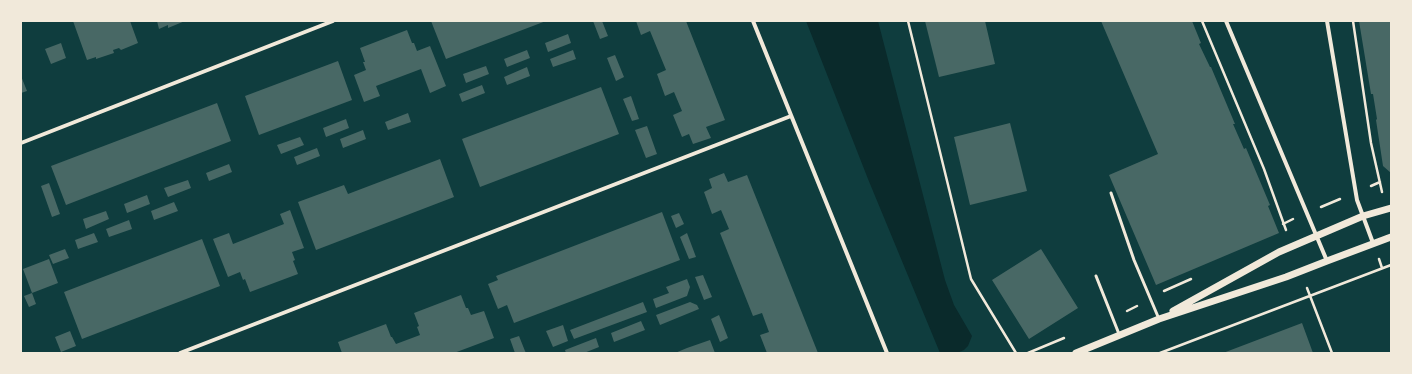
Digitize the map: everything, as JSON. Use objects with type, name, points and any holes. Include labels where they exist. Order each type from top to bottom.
[{"type":"street","points":[[21,143],[334,21]]},
{"type":"street","points":[[753,21],[887,353]]},
{"type":"street","points":[[1226,21],[1327,261]]},
{"type":"street","points":[[1327,21],[1356,192],[1373,243]]},
{"type":"street","points":[[180,353],[791,116]]},
{"type":"street","points":[[1159,319],[1279,252],[1363,216],[1391,208]]},
{"type":"street","points":[[1076,353],[1159,319],[1286,277],[1391,237]]},
{"type":"lane","points":[[1111,193],[1134,260],[1159,319]]},
{"type":"lane","points":[[1096,276],[1119,336]]},
{"type":"path","points":[[908,21],[971,279],[1016,353]]},
{"type":"path","points":[[1202,21],[1264,169],[1283,224],[1288,234]]},
{"type":"path","points":[[1283,224],[1380,182],[1370,144],[1353,21]]},
{"type":"path","points":[[1160,353],[1391,265]]},
{"type":"path","points":[[1112,319],[1192,278]]},
{"type":"path","points":[[1314,307],[1332,353]]},
{"type":"path","points":[[1028,353],[1070,336]]},
{"type":"water","points":[[806,21],[878,21],[945,280],[954,305],[972,336],[968,346],[964,350],[957,353],[940,353],[868,179]]},
{"type":"building","points":[[73,21],[130,21],[138,43],[121,50],[119,48],[113,50],[114,53],[96,59],[96,57],[87,60]]},
{"type":"building","points":[[157,21],[185,21],[168,28],[168,25],[159,29]]},
{"type":"building","points":[[431,21],[546,21],[446,59]]},
{"type":"building","points":[[593,21],[602,21],[608,36],[600,39]]},
{"type":"building","points":[[636,21],[686,21],[725,120],[706,127],[711,138],[693,144],[689,134],[682,137],[673,115],[682,111],[674,92],[665,96],[657,74],[666,70],[650,31],[641,35]]},
{"type":"building","points":[[925,21],[985,21],[995,64],[939,77]]},
{"type":"building","points":[[1101,21],[1192,21],[1201,43],[1199,44],[1211,67],[1235,124],[1233,124],[1244,149],[1246,148],[1270,205],[1268,206],[1279,233],[1156,285],[1109,175],[1158,154]]},
{"type":"building","points":[[1359,21],[1391,21],[1391,173],[1383,166],[1373,94],[1371,94]]},
{"type":"building","points":[[407,30],[417,51],[430,46],[446,86],[430,93],[421,69],[376,86],[380,96],[364,102],[354,75],[366,70],[360,48]]},
{"type":"building","points":[[568,34],[571,43],[548,52],[545,43]]},
{"type":"building","points":[[61,43],[66,58],[51,64],[45,49]]},
{"type":"building","points":[[527,50],[530,58],[507,67],[504,59]]},
{"type":"building","points":[[573,50],[576,59],[553,67],[550,59]]},
{"type":"building","points":[[615,55],[624,77],[616,81],[607,58]]},
{"type":"building","points":[[338,61],[352,100],[259,135],[245,96]]},
{"type":"building","points":[[486,66],[489,74],[466,83],[463,74]]},
{"type":"building","points":[[527,67],[530,76],[507,85],[504,77]]},
{"type":"building","points":[[21,76],[27,91],[21,93]]},
{"type":"building","points":[[482,85],[485,93],[462,102],[459,94]]},
{"type":"building","points":[[601,87],[619,134],[480,187],[462,139]]},
{"type":"building","points":[[631,96],[639,119],[632,121],[623,99]]},
{"type":"building","points":[[217,103],[231,141],[66,205],[51,166]]},
{"type":"building","points":[[408,113],[411,122],[388,130],[385,122]]},
{"type":"building","points":[[346,119],[349,128],[326,137],[323,128]]},
{"type":"building","points":[[1010,123],[1027,191],[970,205],[954,137]]},
{"type":"building","points":[[647,126],[657,154],[646,158],[635,130]]},
{"type":"building","points":[[363,130],[366,139],[343,148],[340,139]]},
{"type":"building","points":[[300,137],[304,145],[281,154],[277,145]]},
{"type":"building","points":[[317,148],[320,156],[297,165],[294,157]]},
{"type":"building","points":[[440,159],[454,197],[316,250],[298,202],[344,185],[348,194]]},
{"type":"building","points":[[229,164],[232,172],[209,181],[206,173]]},
{"type":"building","points":[[724,173],[728,182],[747,175],[818,353],[767,353],[760,335],[769,332],[762,313],[753,316],[720,233],[729,229],[721,210],[712,214],[704,192],[712,188],[709,179]]},
{"type":"building","points":[[188,180],[191,188],[168,197],[164,188]]},
{"type":"building","points":[[49,183],[60,214],[52,217],[41,186]]},
{"type":"building","points":[[147,195],[150,204],[127,213],[124,204]]},
{"type":"building","points":[[174,202],[178,211],[154,220],[151,211]]},
{"type":"building","points":[[290,210],[304,248],[292,252],[295,260],[293,261],[298,274],[250,292],[245,279],[243,280],[240,272],[228,277],[213,239],[229,233],[233,244],[284,224],[280,214]]},
{"type":"building","points":[[106,211],[109,219],[86,229],[83,219]]},
{"type":"building","points":[[662,212],[680,260],[514,323],[507,305],[498,309],[488,284],[498,280],[496,276]]},
{"type":"building","points":[[679,213],[684,224],[676,228],[671,216]]},
{"type":"building","points":[[129,220],[132,229],[109,237],[106,229]]},
{"type":"building","points":[[94,233],[98,242],[78,249],[75,240]]},
{"type":"building","points":[[687,233],[696,257],[689,259],[680,237]]},
{"type":"building","points":[[202,239],[220,286],[82,339],[64,292]]},
{"type":"building","points":[[65,249],[69,258],[53,264],[49,255]]},
{"type":"building","points":[[1041,249],[1078,308],[1029,339],[992,280]]},
{"type":"building","points":[[49,259],[58,283],[32,293],[23,269]]},
{"type":"building","points":[[703,275],[712,297],[704,300],[695,277]]},
{"type":"building","points":[[687,279],[690,287],[687,296],[656,308],[653,299],[669,293],[666,287]]},
{"type":"building","points":[[32,293],[36,304],[29,307],[24,296]]},
{"type":"building","points":[[461,295],[466,308],[468,308],[471,315],[484,311],[494,338],[454,353],[342,353],[338,342],[386,324],[391,337],[396,344],[420,335],[417,327],[419,326],[414,313]]},
{"type":"building","points":[[643,302],[647,312],[574,339],[570,330]]},
{"type":"building","points":[[690,302],[697,305],[699,309],[660,325],[656,315]]},
{"type":"building","points":[[719,315],[728,338],[720,342],[711,319]]},
{"type":"building","points":[[641,321],[645,330],[614,342],[611,333]]},
{"type":"building","points":[[1302,323],[1313,353],[1223,353]]},
{"type":"building","points":[[563,325],[568,341],[553,347],[546,331]]},
{"type":"building","points":[[70,331],[76,346],[61,352],[55,337]]},
{"type":"building","points":[[519,336],[526,353],[515,353],[510,339]]},
{"type":"building","points":[[596,338],[599,347],[584,353],[566,353],[565,350]]},
{"type":"building","points":[[710,340],[715,353],[675,353],[687,348]]}]
